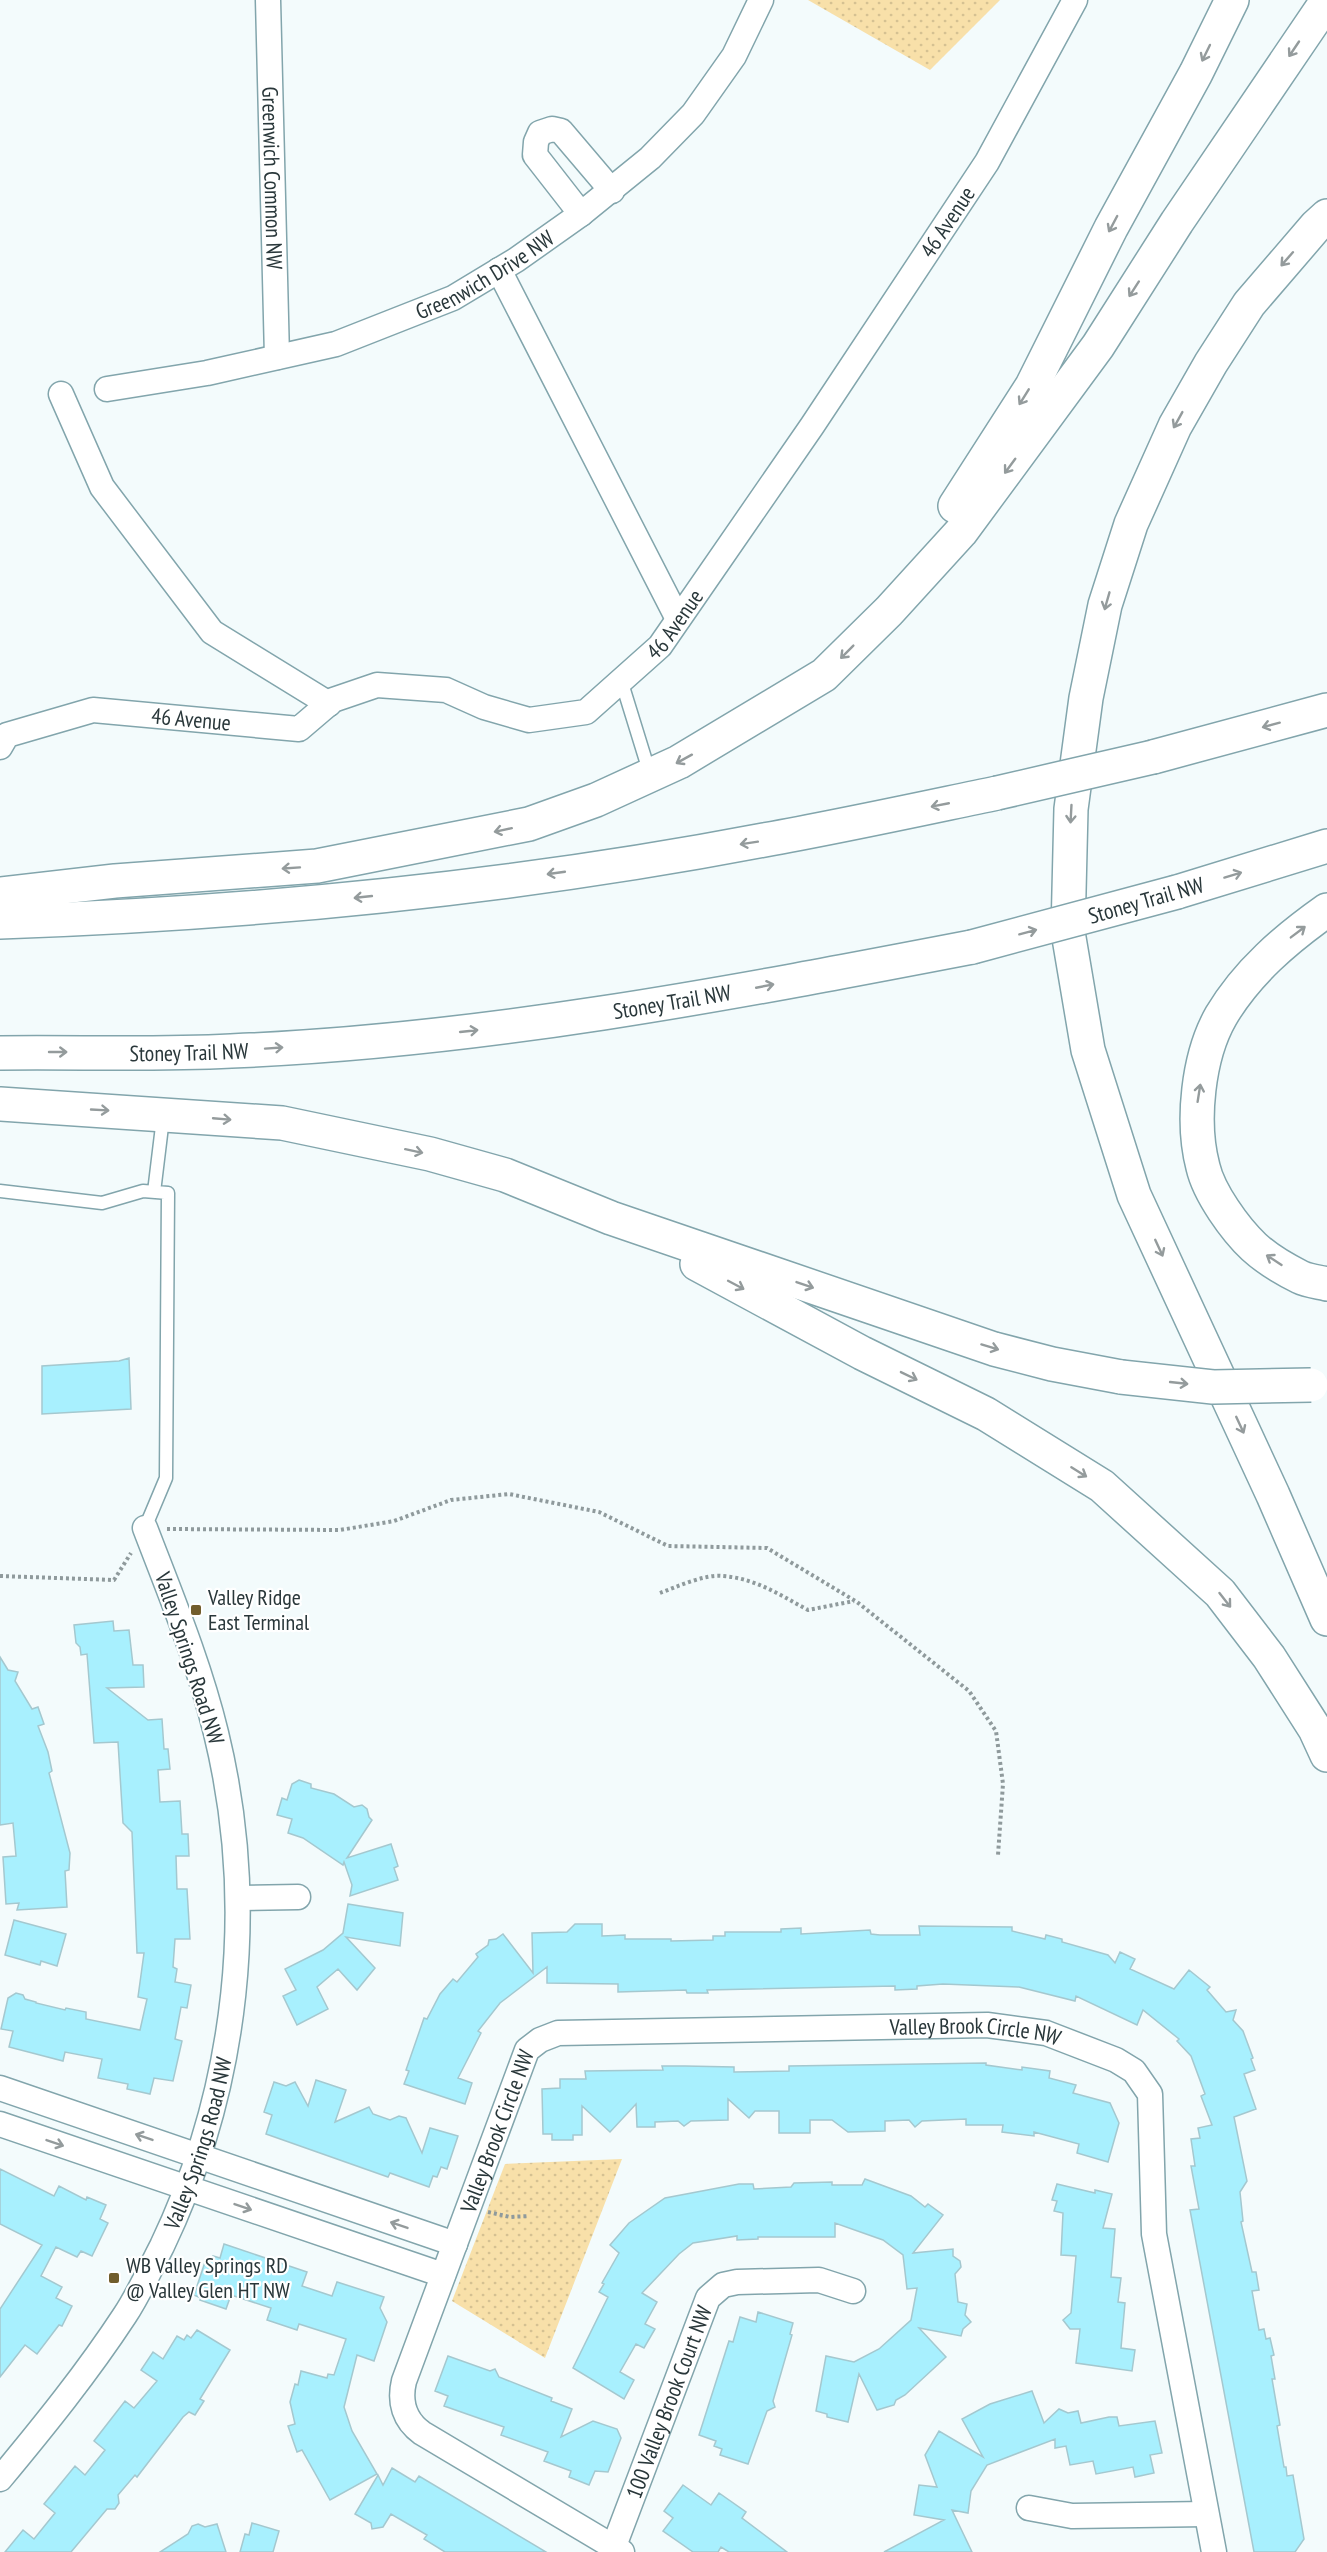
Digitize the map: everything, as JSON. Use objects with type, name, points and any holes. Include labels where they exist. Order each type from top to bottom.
[{"type":"highway","points":[[889,611],[1032,386],[1111,228],[1196,74],[1232,0]]},
{"type":"highway","points":[[0,894],[115,881],[317,866],[529,824],[596,800],[679,762],[824,675],[889,611],[961,532],[1098,346],[1177,222],[1327,1]]},
{"type":"highway","points":[[1327,216],[1249,304],[1175,426],[1131,524],[1105,605],[1086,698],[1071,809],[1068,932],[1088,1050],[1134,1195],[1273,1495],[1327,1619]]},
{"type":"highway","points":[[0,922],[131,918],[238,909],[497,881],[762,841],[997,793],[1153,757],[1327,710]]},
{"type":"highway","name":"Stoney Trail NW","points":[[0,1053],[231,1052],[396,1039],[585,1017],[713,996],[972,947],[1177,892],[1327,846]]},
{"type":"highway","points":[[1327,910],[1282,944],[1248,978],[1221,1017],[1204,1063],[1196,1107],[1203,1168],[1221,1207],[1255,1248],[1302,1278],[1327,1284]]},
{"type":"highway","points":[[0,1104],[164,1113],[282,1123],[430,1154],[505,1175],[611,1218],[994,1349],[1052,1364],[1120,1377],[1213,1387],[1319,1384]]},
{"type":"highway","points":[[611,1218],[862,1353],[986,1414],[1102,1486],[1220,1593],[1269,1657],[1315,1729],[1327,1755]]},
{"type":"street","name":"Greenwich Common NW","points":[[268,0],[277,357]]},
{"type":"street","name":"Greenwich Drive NW","points":[[107,389],[207,373],[336,344],[453,298],[499,270],[581,214],[650,158],[693,114],[734,56],[761,0]]},
{"type":"street","name":"46 Avenue","points":[[0,747],[8,735],[93,710],[299,729],[333,700],[377,685],[446,690],[484,707],[529,720],[586,712],[660,646],[812,426],[987,162],[1075,0]]},
{"type":"street","points":[[581,214],[535,155],[536,142],[540,134],[552,129],[561,131],[612,191]]},
{"type":"street","points":[[499,270],[678,620]]},
{"type":"street","points":[[61,394],[102,487],[212,632],[329,704]]},
{"type":"street","name":"Valley Springs Road NW","points":[[0,2479],[72,2391],[125,2315],[152,2266],[199,2157],[224,2065],[233,2009],[238,1898],[232,1815],[217,1735],[183,1629],[146,1528]]},
{"type":"street","points":[[238,1898],[298,1897]]},
{"type":"street","name":"Valley Brook Circle NW","points":[[618,2549],[422,2433],[404,2412],[402,2391],[405,2381],[527,2050],[549,2035],[558,2033],[987,2025],[1046,2033],[1116,2060],[1134,2071],[1150,2094],[1154,2234],[1214,2552]]},
{"type":"street","name":"Valley Brook Circle NW","points":[[0,2088],[455,2244]]},
{"type":"street","points":[[0,2124],[443,2275]]},
{"type":"street","name":"100 Valley Brook Court NW","points":[[618,2549],[708,2298],[723,2285],[737,2282],[819,2280],[853,2291]]},
{"type":"street","points":[[1029,2508],[1072,2516],[1206,2514]]},
{"type":"lane","points":[[621,680],[650,775]]},
{"type":"lane","points":[[154,1192],[164,1113]]},
{"type":"lane","points":[[0,1191],[102,1203],[143,1191],[168,1193],[166,1478],[146,1528]]},
{"type":"path","points":[[0,1574],[114,1580],[146,1528],[340,1530],[394,1521],[451,1500],[509,1494],[599,1512],[668,1546],[767,1548],[855,1601],[969,1691],[996,1731],[1003,1784],[998,1855]]},
{"type":"path","points":[[660,1593],[720,1575],[762,1584],[808,1611],[855,1601]]},
{"type":"path","points":[[485,2211],[510,2217],[529,2216]]},
{"type":"shaded area","points":[[808,0],[1000,0],[930,70]]},
{"type":"shaded area","points":[[622,2159],[545,2358],[452,2301],[505,2164]]},
{"type":"building","points":[[129,1358],[131,1409],[42,1414],[42,1366],[119,1361]]},
{"type":"building","points":[[113,1621],[114,1631],[129,1630],[133,1665],[143,1665],[144,1687],[107,1688],[148,1720],[162,1719],[164,1749],[168,1749],[170,1769],[158,1770],[160,1802],[180,1801],[182,1834],[188,1834],[189,1856],[176,1856],[177,1889],[187,1889],[190,1939],[175,1939],[173,1967],[177,1969],[175,1982],[191,1985],[187,2008],[181,2007],[175,2039],[182,2041],[173,2081],[154,2078],[150,2094],[127,2089],[128,2084],[98,2078],[102,2059],[65,2052],[63,2061],[9,2047],[13,2031],[1,2029],[8,1998],[16,1993],[36,2003],[86,2012],[86,2019],[140,2030],[147,1999],[138,1997],[144,1953],[137,1953],[132,1832],[123,1823],[118,1742],[94,1743],[87,1654],[81,1655],[80,1647],[76,1643],[74,1625]]},
{"type":"building","points":[[0,1657],[8,1670],[18,1672],[15,1681],[32,1709],[38,1707],[44,1724],[38,1726],[48,1752],[52,1771],[49,1773],[70,1853],[69,1870],[65,1871],[67,1907],[17,1910],[19,1903],[6,1904],[3,1857],[16,1856],[13,1823],[0,1825]]},
{"type":"building","points":[[299,1780],[311,1784],[311,1788],[334,1794],[354,1807],[362,1805],[367,1809],[372,1820],[347,1858],[391,1844],[398,1866],[394,1868],[398,1880],[350,1896],[352,1885],[344,1862],[343,1865],[303,1838],[288,1833],[292,1819],[277,1815],[282,1798],[287,1800],[292,1784]]},
{"type":"building","points":[[348,1904],[403,1913],[400,1946],[346,1937],[375,1968],[357,1990],[338,1969],[317,1987],[328,2009],[297,2025],[283,1996],[296,1990],[285,1969],[323,1950],[343,1933]]},
{"type":"building","points":[[14,1920],[66,1934],[57,1966],[41,1961],[40,1965],[5,1955]]},
{"type":"building","points":[[575,1924],[602,1924],[602,1936],[625,1935],[625,1939],[671,1939],[671,1941],[713,1940],[713,1936],[725,1936],[725,1932],[781,1932],[781,1929],[801,1928],[801,1934],[870,1930],[871,1934],[880,1935],[920,1935],[919,1926],[1012,1927],[1012,1931],[1045,1939],[1046,1935],[1062,1939],[1062,1942],[1108,1955],[1115,1963],[1120,1952],[1135,1959],[1130,1969],[1174,1989],[1189,1970],[1210,1987],[1207,1990],[1226,2012],[1236,2010],[1233,2020],[1243,2031],[1255,2070],[1244,2074],[1256,2109],[1234,2117],[1247,2181],[1240,2192],[1243,2221],[1241,2222],[1252,2272],[1256,2272],[1259,2290],[1252,2291],[1259,2330],[1264,2329],[1266,2339],[1270,2338],[1274,2355],[1271,2356],[1275,2379],[1272,2379],[1280,2425],[1277,2426],[1284,2467],[1286,2467],[1287,2476],[1293,2475],[1304,2539],[1295,2552],[1254,2552],[1190,2210],[1199,2209],[1191,2166],[1195,2166],[1191,2139],[1200,2138],[1198,2128],[1212,2125],[1201,2096],[1205,2094],[1191,2056],[1177,2041],[1179,2039],[1143,2010],[1137,2025],[1076,1996],[1075,2001],[1019,1987],[943,1984],[895,1990],[895,1986],[707,1990],[708,1993],[687,1993],[686,1990],[618,1992],[618,1984],[547,1983],[547,1967],[500,2003],[478,2031],[481,2033],[458,2078],[472,2083],[465,2104],[404,2084],[409,2071],[406,2070],[424,2018],[427,2019],[440,1994],[453,1979],[457,1982],[478,1957],[476,1954],[488,1945],[489,1940],[496,1939],[503,1934],[533,1973],[532,1933],[567,1932]]},
{"type":"building","points":[[986,2063],[986,2065],[1022,2070],[1022,2067],[1050,2071],[1049,2078],[1076,2085],[1073,2093],[1110,2103],[1119,2123],[1108,2162],[1077,2153],[1079,2144],[1034,2132],[1034,2136],[1002,2132],[1003,2125],[966,2125],[966,2119],[922,2121],[915,2127],[909,2120],[885,2121],[885,2131],[848,2132],[832,2120],[810,2120],[810,2133],[779,2133],[779,2111],[755,2111],[749,2118],[728,2099],[728,2120],[691,2121],[684,2126],[678,2121],[655,2122],[655,2127],[637,2127],[636,2104],[610,2132],[582,2106],[582,2135],[573,2135],[573,2140],[552,2140],[552,2134],[543,2134],[542,2089],[560,2088],[560,2079],[586,2079],[585,2071],[663,2070],[662,2066],[685,2066],[734,2067],[734,2072],[789,2071],[789,2066]]},
{"type":"building","points":[[316,2080],[346,2090],[335,2122],[369,2107],[373,2114],[390,2120],[399,2116],[406,2118],[422,2153],[430,2128],[458,2136],[447,2169],[441,2167],[437,2177],[433,2176],[429,2187],[390,2173],[388,2177],[266,2134],[272,2115],[264,2112],[274,2082],[286,2086],[295,2082],[308,2106]]},
{"type":"building","points":[[0,2169],[54,2196],[59,2186],[86,2200],[87,2197],[106,2205],[100,2219],[108,2223],[92,2256],[81,2251],[77,2257],[56,2247],[41,2276],[62,2287],[56,2298],[72,2306],[62,2326],[59,2325],[37,2354],[25,2345],[0,2377],[0,2309],[42,2245],[0,2224]]},
{"type":"building","points":[[865,2179],[911,2196],[925,2207],[928,2204],[943,2215],[913,2253],[953,2249],[953,2256],[960,2261],[961,2267],[955,2274],[958,2302],[967,2304],[965,2315],[971,2322],[963,2329],[961,2336],[919,2328],[946,2357],[905,2395],[896,2400],[894,2405],[877,2410],[859,2374],[848,2422],[827,2417],[827,2414],[816,2411],[826,2356],[854,2362],[879,2349],[911,2320],[917,2288],[907,2289],[903,2255],[883,2240],[835,2223],[835,2237],[758,2237],[758,2239],[737,2240],[737,2236],[693,2243],[679,2254],[642,2293],[657,2302],[645,2324],[655,2329],[644,2348],[636,2344],[620,2372],[634,2380],[624,2399],[573,2368],[608,2297],[599,2292],[619,2253],[610,2245],[629,2223],[665,2198],[739,2184],[753,2184],[754,2189],[791,2187],[794,2183],[832,2182],[832,2185],[862,2185]]},
{"type":"building","points":[[1057,2184],[1095,2193],[1095,2190],[1112,2194],[1103,2228],[1115,2229],[1111,2277],[1121,2278],[1118,2302],[1125,2303],[1121,2348],[1135,2350],[1132,2371],[1076,2363],[1080,2329],[1070,2329],[1063,2320],[1071,2313],[1076,2256],[1061,2255],[1063,2213],[1054,2211],[1057,2201],[1052,2200]]},
{"type":"building","points":[[224,2244],[307,2272],[302,2286],[332,2296],[337,2282],[384,2297],[380,2308],[387,2322],[374,2361],[357,2355],[344,2407],[352,2431],[377,2474],[330,2500],[302,2450],[297,2452],[288,2426],[295,2424],[290,2402],[295,2384],[298,2385],[301,2371],[327,2378],[328,2374],[334,2375],[346,2339],[299,2324],[297,2330],[267,2320],[271,2308],[231,2295],[226,2309],[200,2300],[201,2298],[194,2295],[206,2259],[211,2261],[213,2256],[220,2258]]},
{"type":"building","points":[[758,2312],[793,2323],[790,2334],[792,2335],[773,2401],[775,2407],[767,2411],[748,2464],[720,2455],[722,2449],[714,2446],[716,2441],[699,2435],[729,2341],[733,2342],[740,2317],[756,2322]]},
{"type":"building","points":[[197,2330],[230,2350],[200,2399],[204,2401],[195,2415],[189,2412],[183,2417],[137,2477],[135,2475],[118,2495],[119,2503],[115,2509],[107,2509],[71,2552],[5,2552],[23,2530],[34,2539],[55,2513],[44,2504],[75,2466],[85,2475],[105,2450],[94,2441],[125,2401],[134,2408],[157,2381],[141,2370],[153,2352],[163,2359],[177,2336],[184,2340],[187,2335],[191,2338]]},
{"type":"building","points":[[448,2356],[490,2371],[495,2369],[499,2377],[552,2398],[551,2401],[572,2409],[561,2437],[593,2421],[617,2429],[621,2438],[608,2472],[595,2471],[589,2485],[569,2477],[571,2471],[544,2461],[548,2452],[501,2435],[504,2427],[444,2406],[448,2396],[435,2391]]},
{"type":"building","points":[[1032,2391],[1044,2423],[1059,2409],[1068,2413],[1078,2411],[1081,2423],[1109,2417],[1117,2417],[1119,2426],[1155,2421],[1162,2453],[1150,2455],[1154,2473],[1135,2477],[1133,2467],[1096,2474],[1093,2461],[1070,2465],[1066,2446],[1055,2448],[1055,2439],[987,2465],[971,2491],[968,2513],[952,2510],[972,2552],[884,2552],[944,2520],[914,2515],[919,2485],[937,2487],[925,2455],[939,2431],[983,2457],[962,2419],[990,2404]]},
{"type":"building","points":[[392,2468],[415,2482],[419,2476],[546,2552],[445,2552],[424,2539],[427,2535],[391,2514],[383,2527],[372,2529],[371,2523],[355,2514],[378,2475],[383,2485]]},
{"type":"building","points":[[683,2485],[711,2505],[719,2493],[746,2512],[742,2518],[787,2552],[729,2552],[721,2547],[718,2552],[693,2552],[663,2531],[673,2518],[664,2511]]},
{"type":"building","points":[[252,2523],[279,2531],[273,2552],[240,2552],[245,2534],[249,2535]]},
{"type":"building","points":[[198,2524],[205,2527],[217,2524],[226,2552],[160,2552],[188,2534],[192,2526]]},
{"type":"place","name":"Valley Ridge East Terminal","points":[[196,1610]]},
{"type":"place","name":"WB Valley Springs RD @ Valley Glen HT NW","points":[[114,2278]]}]
